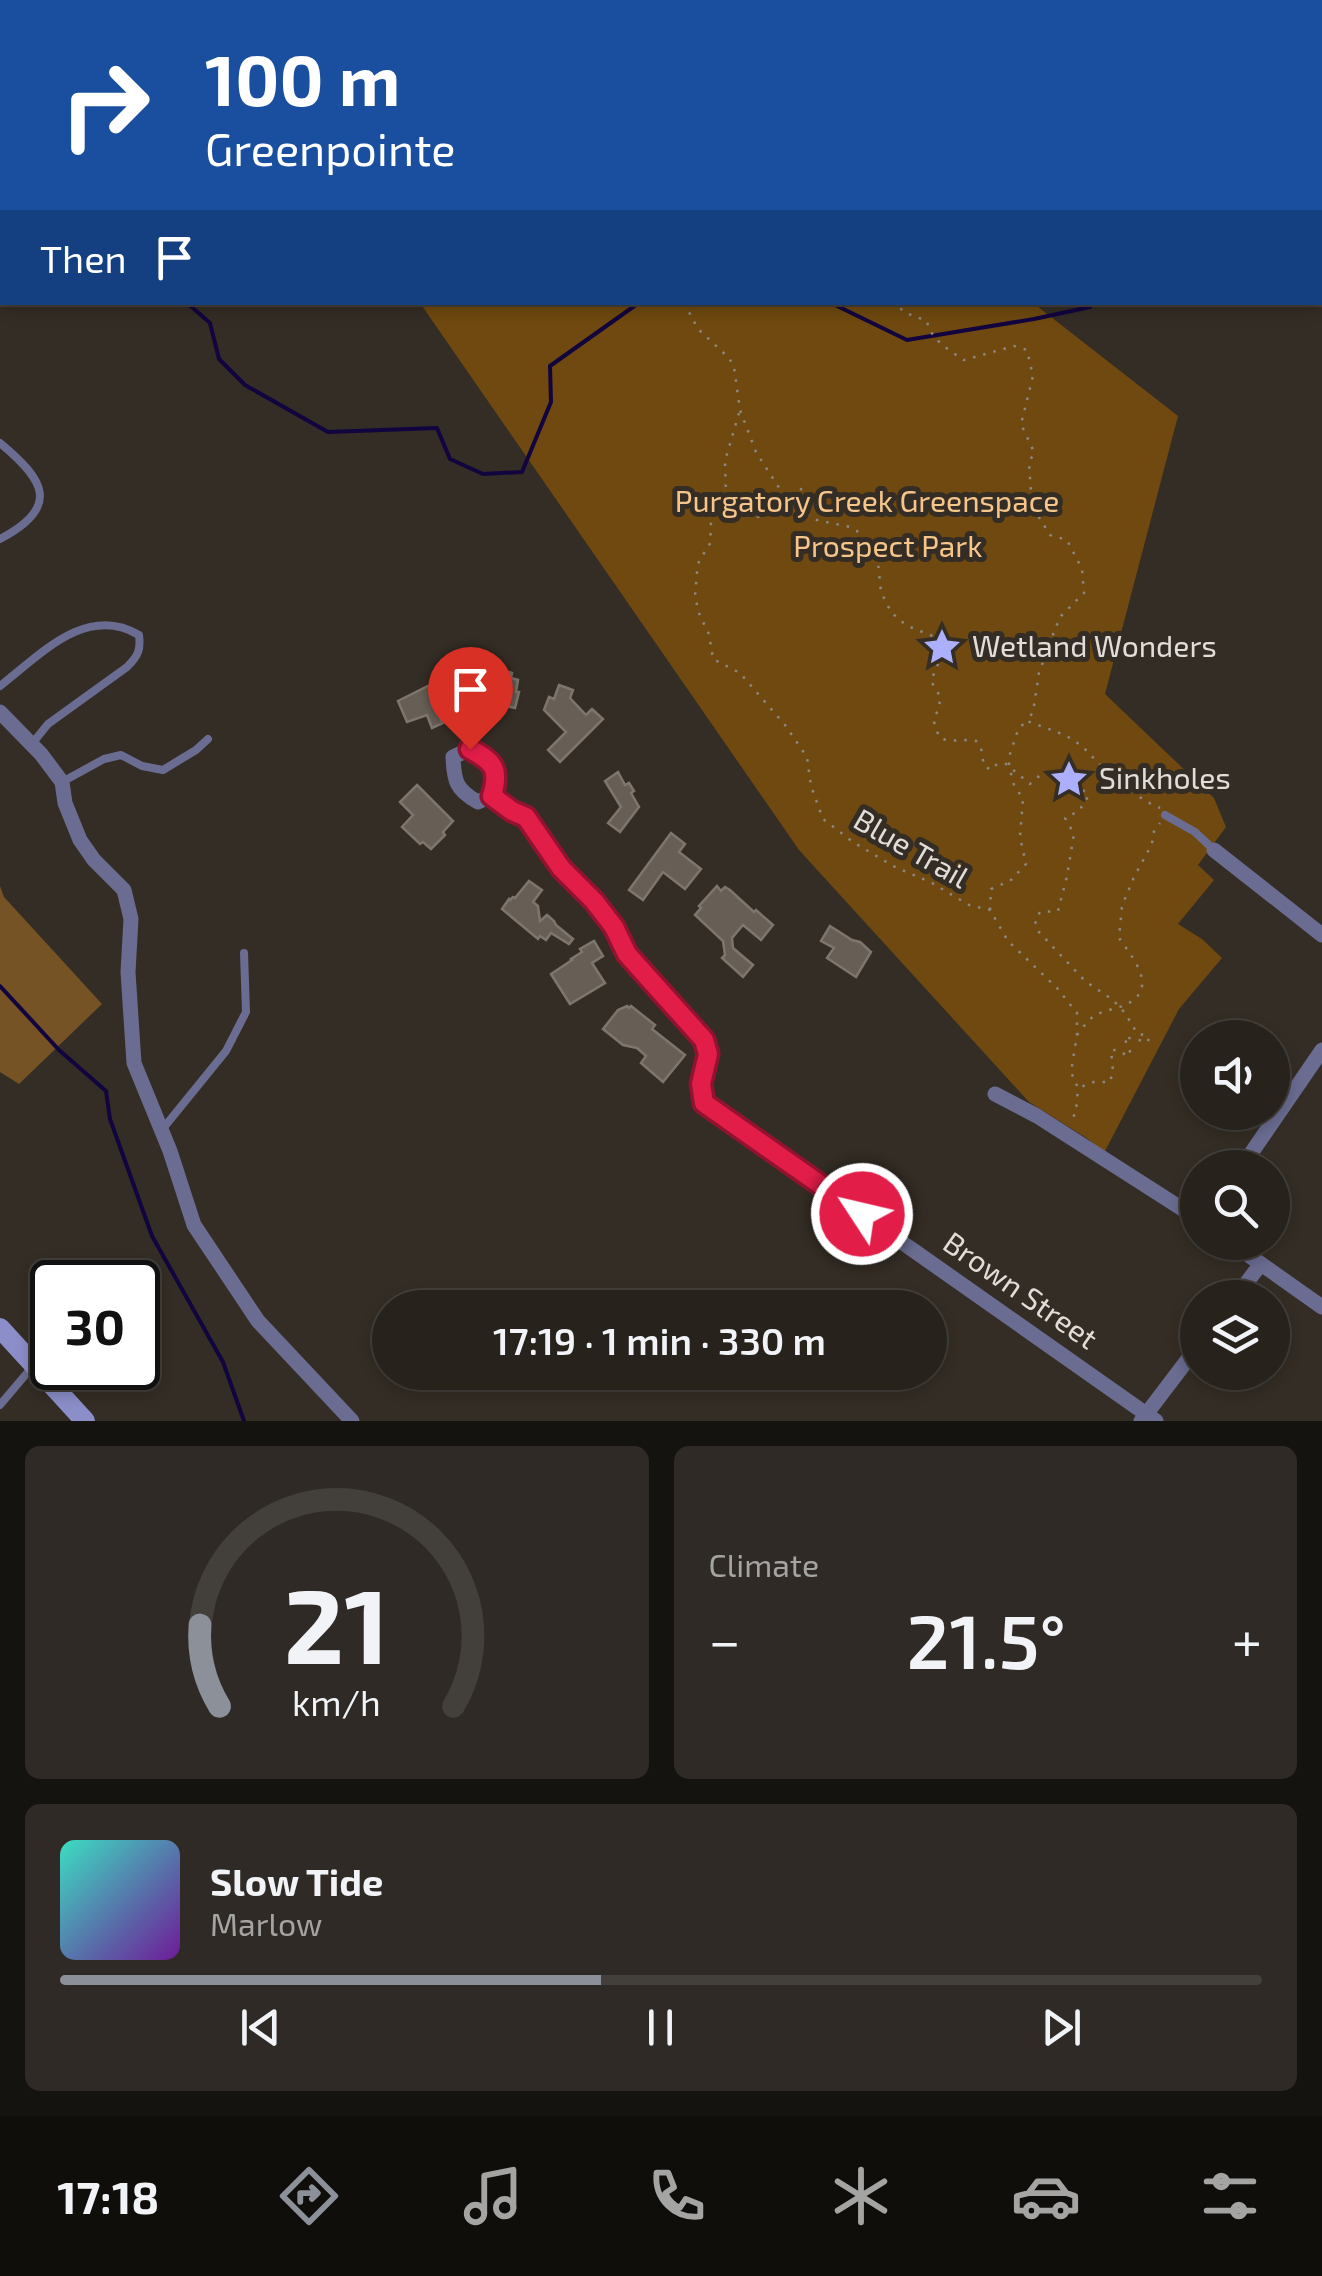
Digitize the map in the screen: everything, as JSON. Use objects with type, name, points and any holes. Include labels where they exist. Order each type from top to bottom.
[{"type":"main road","points":[[0,1328],[30,1363]]},
{"type":"main road","points":[[56,1390],[85,1421]]},
{"type":"street","points":[[0,712],[62,782],[80,840],[124,890],[130,920],[128,972],[134,1063],[194,1225],[258,1321],[352,1421]]},
{"type":"street","name":"Brown Street","points":[[492,796],[526,817],[561,868],[614,927],[627,954],[704,1040],[708,1054],[701,1084],[704,1103],[1148,1418]]},
{"type":"street","points":[[1214,850],[1322,935]]},
{"type":"street","points":[[1254,1150],[1322,1050]]},
{"type":"street","points":[[1307,1072],[1322,1082]]},
{"type":"street","points":[[995,1094],[1180,1207]]},
{"type":"street","points":[[1253,1260],[1322,1306]]},
{"type":"street","points":[[1249,1280],[1260,1265]]},
{"type":"street","points":[[1148,1418],[1180,1372]]},
{"type":"lane","points":[[0,443],[16,456],[42,494],[30,520],[0,539]]},
{"type":"lane","points":[[0,686],[68,634],[87,626],[117,625],[138,634],[141,648],[127,667],[48,724],[31,744]]},
{"type":"lane","points":[[62,782],[104,759],[121,755],[142,766],[163,770],[208,739]]},
{"type":"lane","points":[[1165,815],[1195,832],[1214,850]]},
{"type":"lane","points":[[162,1131],[226,1051],[246,1012],[244,953]]},
{"type":"lane","points":[[0,1405],[30,1370]]},
{"type":"path","name":"Blue Trail","points":[[690,305],[698,329],[734,367],[740,410],[756,452],[791,504]]},
{"type":"path","points":[[896,305],[927,321],[928,330],[938,341],[964,360],[1014,346],[1027,350],[1033,376],[1021,424],[1034,452],[1029,463],[1032,506],[1050,534],[1068,540],[1082,570],[1084,592],[1061,616],[1055,629],[1039,673],[1033,712],[1018,730],[1009,757],[1014,784],[1023,799],[1020,837],[1026,864],[1010,880],[991,889],[990,910]]},
{"type":"path","name":"Blue Trail","points":[[740,410],[725,461],[726,495],[714,514],[711,542],[697,572],[695,597],[709,634],[713,660],[740,673],[796,741],[806,756],[823,819],[893,866],[969,905],[990,910],[1008,941],[1077,1013],[1072,1072],[1078,1088],[1076,1112],[1064,1133]]},
{"type":"path","points":[[757,517],[791,504],[806,482]]},
{"type":"path","points":[[791,504],[817,520],[856,531],[878,563],[881,592],[890,610],[908,626],[947,642],[930,681],[941,698],[934,722],[940,737],[948,741],[976,741],[984,766],[991,770],[997,764],[1009,766],[1030,784],[1043,774],[1064,775],[1089,794],[1078,811],[1065,818],[1074,834],[1058,911],[1040,912],[1035,921],[1038,931],[1086,981],[1120,1007],[1137,1033],[1148,1037],[1148,1042],[1124,1037],[1130,1054],[1110,1050],[1110,1082],[1078,1088]]},
{"type":"path","points":[[1026,721],[1065,735],[1082,746],[1108,772],[1165,815],[1153,832],[1152,844],[1122,906],[1119,938],[1140,968],[1139,994],[1131,1002],[1093,1016],[1077,1035]]},
{"type":"green space","name":"Prospect Park","points":[[421,305],[1036,305],[1178,416],[1105,694],[1214,798],[1226,827],[1198,865],[1214,880],[1178,924],[1222,958],[1179,1009],[1104,1153],[1029,1102],[799,850]]},
{"type":"shaded area","points":[[0,886],[4,897],[102,1004],[19,1084],[0,1072]]},
{"type":"building","points":[[498,669],[512,673],[511,678],[518,680],[515,708],[472,698],[476,680],[482,681],[485,671],[497,674]]},
{"type":"building","points":[[430,685],[445,719],[441,720],[443,723],[432,728],[427,715],[407,722],[398,701]]},
{"type":"building","points":[[559,685],[573,690],[570,698],[586,715],[592,709],[603,719],[560,762],[548,750],[566,732],[544,710]]},
{"type":"building","points":[[618,772],[625,785],[629,783],[634,791],[631,793],[639,807],[620,832],[608,823],[621,807],[605,781]]},
{"type":"building","points":[[417,785],[453,821],[431,849],[402,827],[413,815],[400,802]]},
{"type":"building","points":[[671,833],[685,844],[679,852],[701,869],[685,889],[663,872],[643,900],[629,890]]},
{"type":"building","points":[[529,881],[542,890],[533,902],[538,906],[540,921],[547,915],[573,939],[569,944],[551,933],[546,940],[540,936],[538,939],[502,909]]},
{"type":"building","points":[[717,886],[721,891],[725,887],[730,890],[773,925],[761,940],[743,925],[732,938],[733,948],[753,965],[743,977],[722,958],[723,941],[695,915]]},
{"type":"building","points":[[830,926],[871,952],[856,977],[827,958],[834,948],[821,941]]},
{"type":"building","points":[[594,941],[603,956],[592,963],[605,983],[570,1004],[551,974]]},
{"type":"building","points":[[627,1006],[655,1025],[652,1029],[685,1055],[663,1082],[641,1063],[646,1056],[637,1048],[623,1045],[603,1029],[618,1010]]},
{"type":"waterway","points":[[189,305],[210,323],[219,359],[245,385],[328,432],[437,428],[450,459],[483,474],[522,472],[551,402],[550,366],[636,305]]},
{"type":"waterway","points":[[835,305],[907,340],[1090,307]]},
{"type":"waterway","points":[[0,986],[59,1050],[106,1091],[110,1119],[152,1236],[223,1362],[244,1421]]},
{"type":"place","name":"Wetland Wonders","points":[[942,647]]},
{"type":"place","name":"Sinkholes","points":[[1069,779]]},
{"type":"route","points":[[470,749],[489,760],[497,779],[492,796],[526,817],[561,868],[576,880],[614,927],[637,967],[704,1040],[708,1054],[701,1084],[704,1103],[862,1214]]},
{"type":"park label","name":"Purgatory Creek Greenspace","points":[[867,502]]}]
